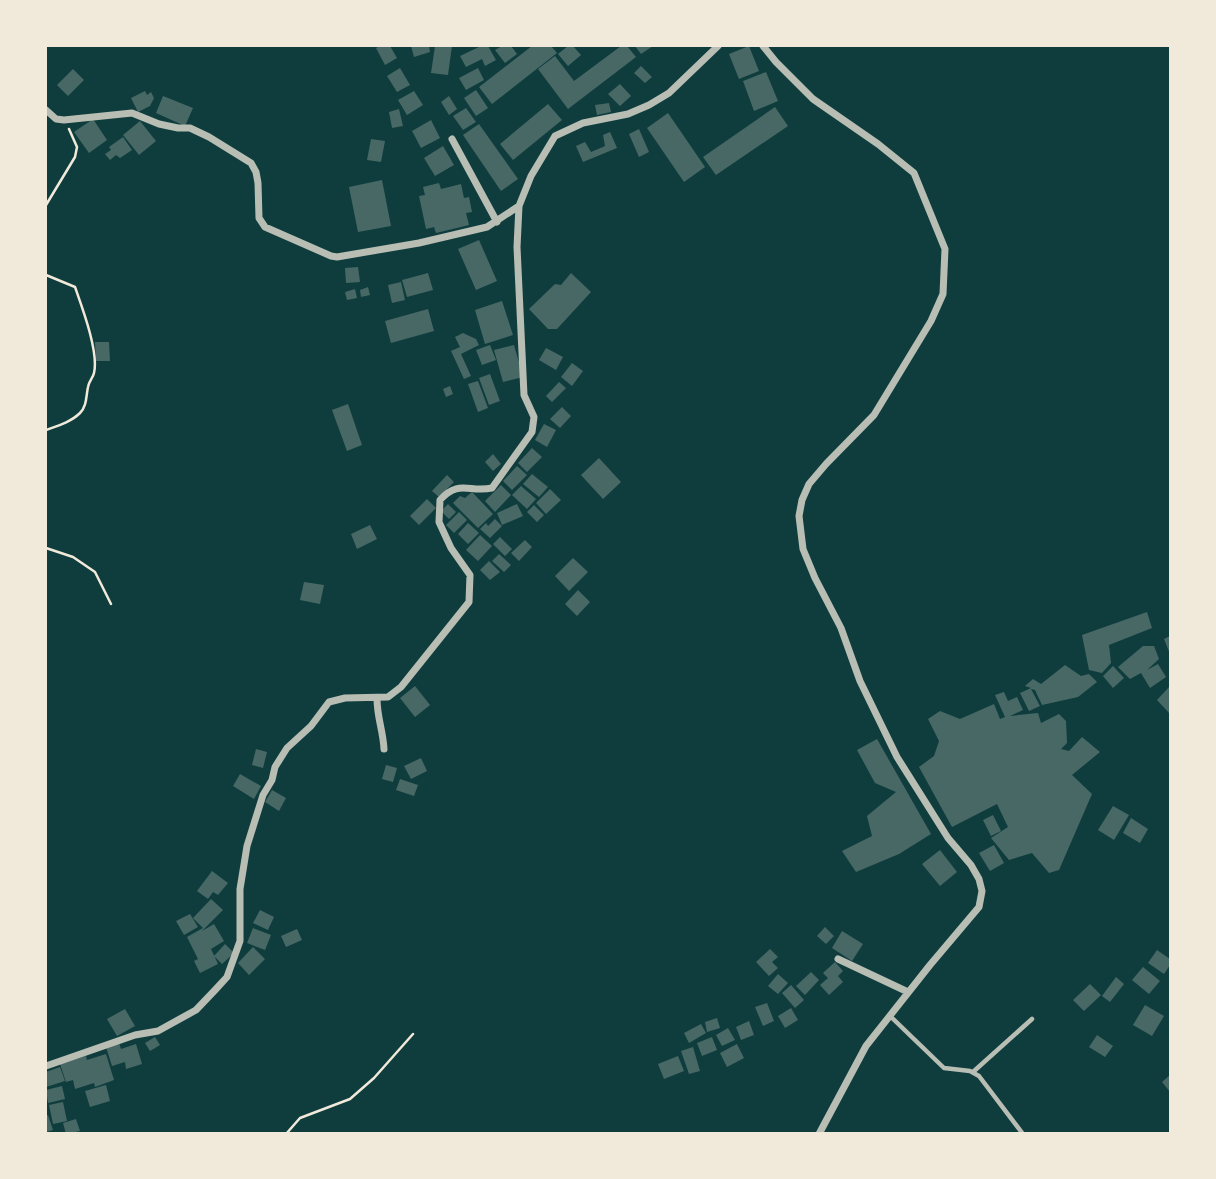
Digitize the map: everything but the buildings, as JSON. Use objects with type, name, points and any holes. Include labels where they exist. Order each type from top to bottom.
[{"type":"street","points":[[46,1066],[135,1035],[158,1031],[196,1010],[227,977],[240,941],[240,889],[245,856],[263,795],[287,748],[311,726],[329,702],[345,698],[388,697],[407,680],[469,601],[470,575],[450,548],[439,522],[440,500],[450,489],[492,488],[532,432],[534,416],[524,395],[519,320],[519,206],[531,176],[555,136],[583,122],[628,114],[649,105],[669,93],[718,46]]},
{"type":"street","points":[[763,46],[813,99],[878,144],[914,173],[945,249],[943,293],[931,321],[874,415],[809,484],[799,516],[803,549],[841,628],[860,681],[897,757],[948,838],[971,865],[982,891],[979,907],[866,1046],[819,1133]]},
{"type":"street","points":[[46,110],[55,118],[64,120],[132,113],[159,124],[190,128],[209,137],[251,163],[256,172],[259,218],[265,227],[331,256],[419,243],[486,227],[519,206]]},
{"type":"street","points":[[452,139],[497,222]]},
{"type":"street","points":[[377,698],[377,718],[383,733],[384,749]]},
{"type":"street","points":[[838,959],[908,992]]},
{"type":"lane","points":[[890,1016],[944,1068],[973,1072],[1023,1133]]},
{"type":"lane","points":[[973,1072],[1032,1019]]},
{"type":"path","points":[[46,205],[75,157],[77,147],[64,120]]},
{"type":"path","points":[[46,275],[75,287],[89,332],[95,365],[94,376],[89,381],[87,400],[81,412],[65,423],[46,430]]},
{"type":"path","points":[[46,548],[73,557],[95,572],[111,604]]},
{"type":"path","points":[[286,1133],[300,1118],[350,1099],[413,1034]]}]
